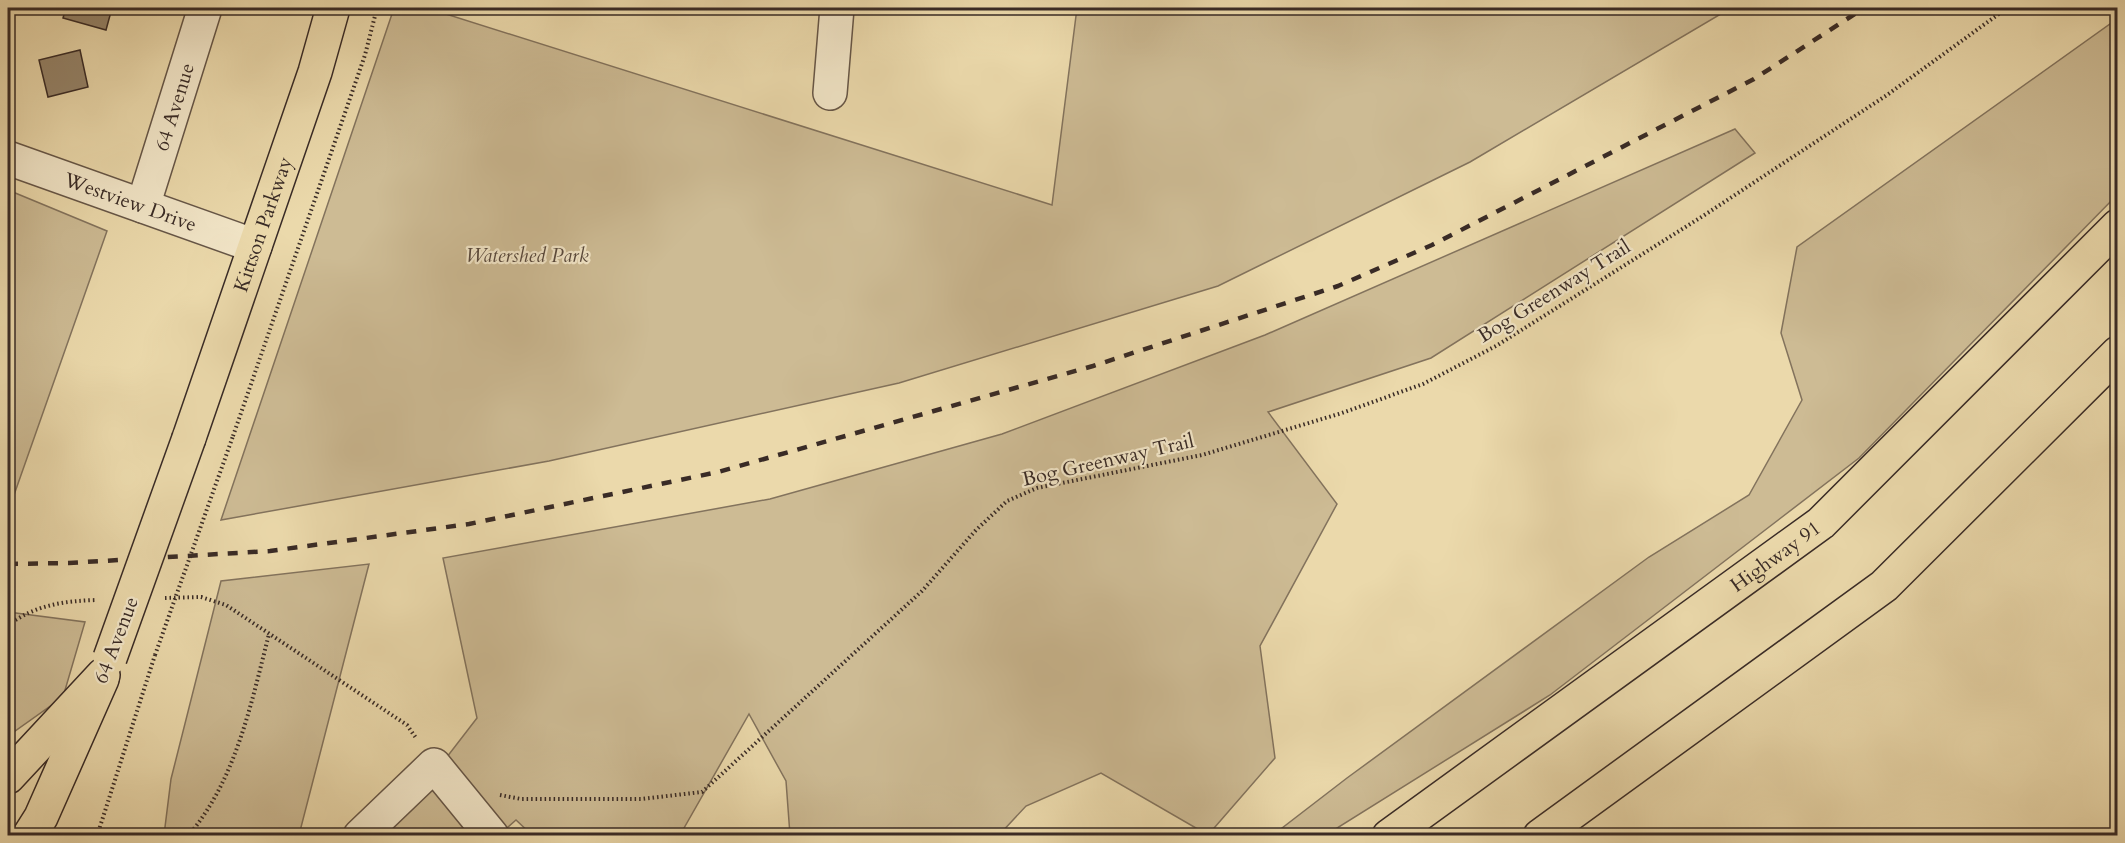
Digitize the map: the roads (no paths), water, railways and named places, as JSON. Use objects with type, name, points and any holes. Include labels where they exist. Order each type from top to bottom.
[{"type":"main road","name":"Kittson Parkway","points":[[189,438],[315,72],[333,8]]},
{"type":"main road","name":"Highway 91","points":[[1389,836],[1821,523],[2118,226]]},
{"type":"main road","points":[[1540,836],[1884,586],[2118,353]]},
{"type":"main road","name":"64 Avenue","points":[[29,836],[41,817],[107,666],[189,438]]},
{"type":"main road","points":[[8,777],[107,666]]},
{"type":"street","name":"64 Avenue","points":[[143,206],[205,8]]},
{"type":"street","points":[[830,93],[837,8]]},
{"type":"street","name":"Westview Drive","points":[[8,158],[255,246]]},
{"type":"street","points":[[360,836],[434,765],[492,836]]},
{"type":"railway","points":[[8,564],[69,563],[270,551],[469,524],[718,472],[1093,366],[1338,286],[1432,245],[1754,79],[1864,8]]},
{"type":"park label","name":"Watershed Park","points":[[527,255]]}]
